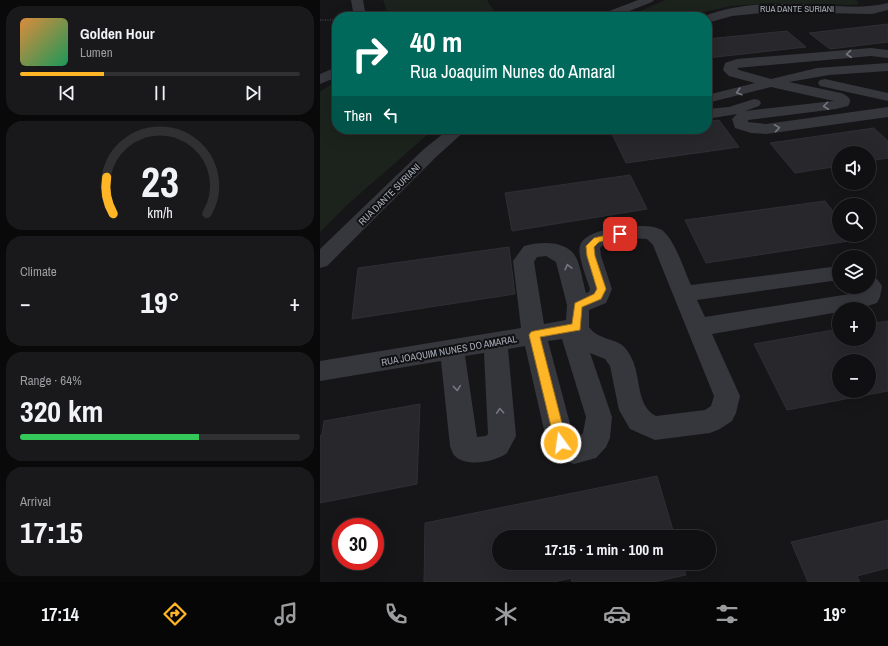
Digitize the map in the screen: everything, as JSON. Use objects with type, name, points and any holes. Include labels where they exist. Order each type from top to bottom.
[{"type":"street","points":[[357,0],[359,12]]},
{"type":"street","points":[[616,12],[648,0]]},
{"type":"street","name":"RUA DANTE SURIANI","points":[[712,17],[759,9],[861,5],[886,7]]},
{"type":"street","points":[[771,83],[734,73],[730,70],[730,66],[737,63],[863,52],[888,54]]},
{"type":"street","points":[[712,113],[731,111],[746,106],[792,82],[835,71],[884,68]]},
{"type":"street","points":[[835,71],[888,85]]},
{"type":"street","points":[[320,80],[332,74]]},
{"type":"street","points":[[792,82],[836,96],[843,99],[843,103],[744,116],[740,119],[741,125],[751,128],[766,129],[888,112]]},
{"type":"street","points":[[712,98],[727,96],[771,83],[792,82],[888,96]]},
{"type":"street","name":"RUA DANTE SURIANI","points":[[320,261],[430,152],[453,134]]},
{"type":"street","name":"RUA JOAQUIM NUNES DO AMARAL","points":[[320,371],[534,335],[575,320],[598,297],[601,289],[591,256],[590,246],[597,240],[631,232],[654,234],[662,243],[683,294]]},
{"type":"street","points":[[546,248],[559,253],[566,259],[575,320],[599,417],[596,438],[586,449],[574,451],[561,443],[534,335],[523,260],[531,251],[546,248]]},
{"type":"street","points":[[575,320],[582,335],[593,344],[614,352],[622,364],[632,410],[640,421],[655,428],[710,421],[723,413],[727,396],[683,294],[832,274]]},
{"type":"street","points":[[698,327],[857,301],[869,297],[870,294]]},
{"type":"street","points":[[452,349],[464,446],[471,450],[494,448],[500,442],[502,436],[495,342]]},
{"type":"path","points":[[320,20],[332,20]]},
{"type":"shaded area","points":[[383,0],[487,0],[495,12],[387,12]]},
{"type":"shaded area","points":[[665,0],[855,0],[859,2],[857,5],[772,3],[731,6],[704,12],[638,12]]},
{"type":"shaded area","points":[[332,84],[332,134],[428,134],[347,205],[320,232],[320,92]]},
{"type":"building","points":[[888,24],[888,42],[830,49],[809,33]]},
{"type":"building","points":[[787,31],[806,47],[712,57],[712,38]]},
{"type":"building","points":[[719,120],[739,147],[626,163],[612,134],[712,134],[712,121]]},
{"type":"building","points":[[874,128],[888,141],[888,158],[876,160],[876,146],[832,146],[832,167],[795,173],[770,143]]},
{"type":"building","points":[[630,175],[647,209],[512,231],[505,193]]},
{"type":"building","points":[[825,201],[832,210],[832,242],[843,242],[706,263],[685,220]]},
{"type":"building","points":[[509,247],[515,294],[352,319],[358,268]]},
{"type":"building","points":[[888,321],[888,391],[876,393],[876,354],[832,354],[832,398],[851,398],[787,410],[754,344],[832,330],[832,346],[876,346],[876,323]]},
{"type":"building","points":[[420,404],[417,484],[320,503],[320,436],[322,435],[324,421]]},
{"type":"building","points":[[657,476],[673,530],[492,530],[492,570],[684,570],[686,575],[654,582],[572,582],[571,578],[554,582],[424,582],[425,523]]},
{"type":"building","points":[[888,520],[888,568],[857,576],[860,582],[808,582],[791,542]]},
{"type":"route","points":[[561,443],[534,335],[577,327],[578,305],[598,297],[601,289],[591,256],[590,246],[597,240],[620,234]]}]
